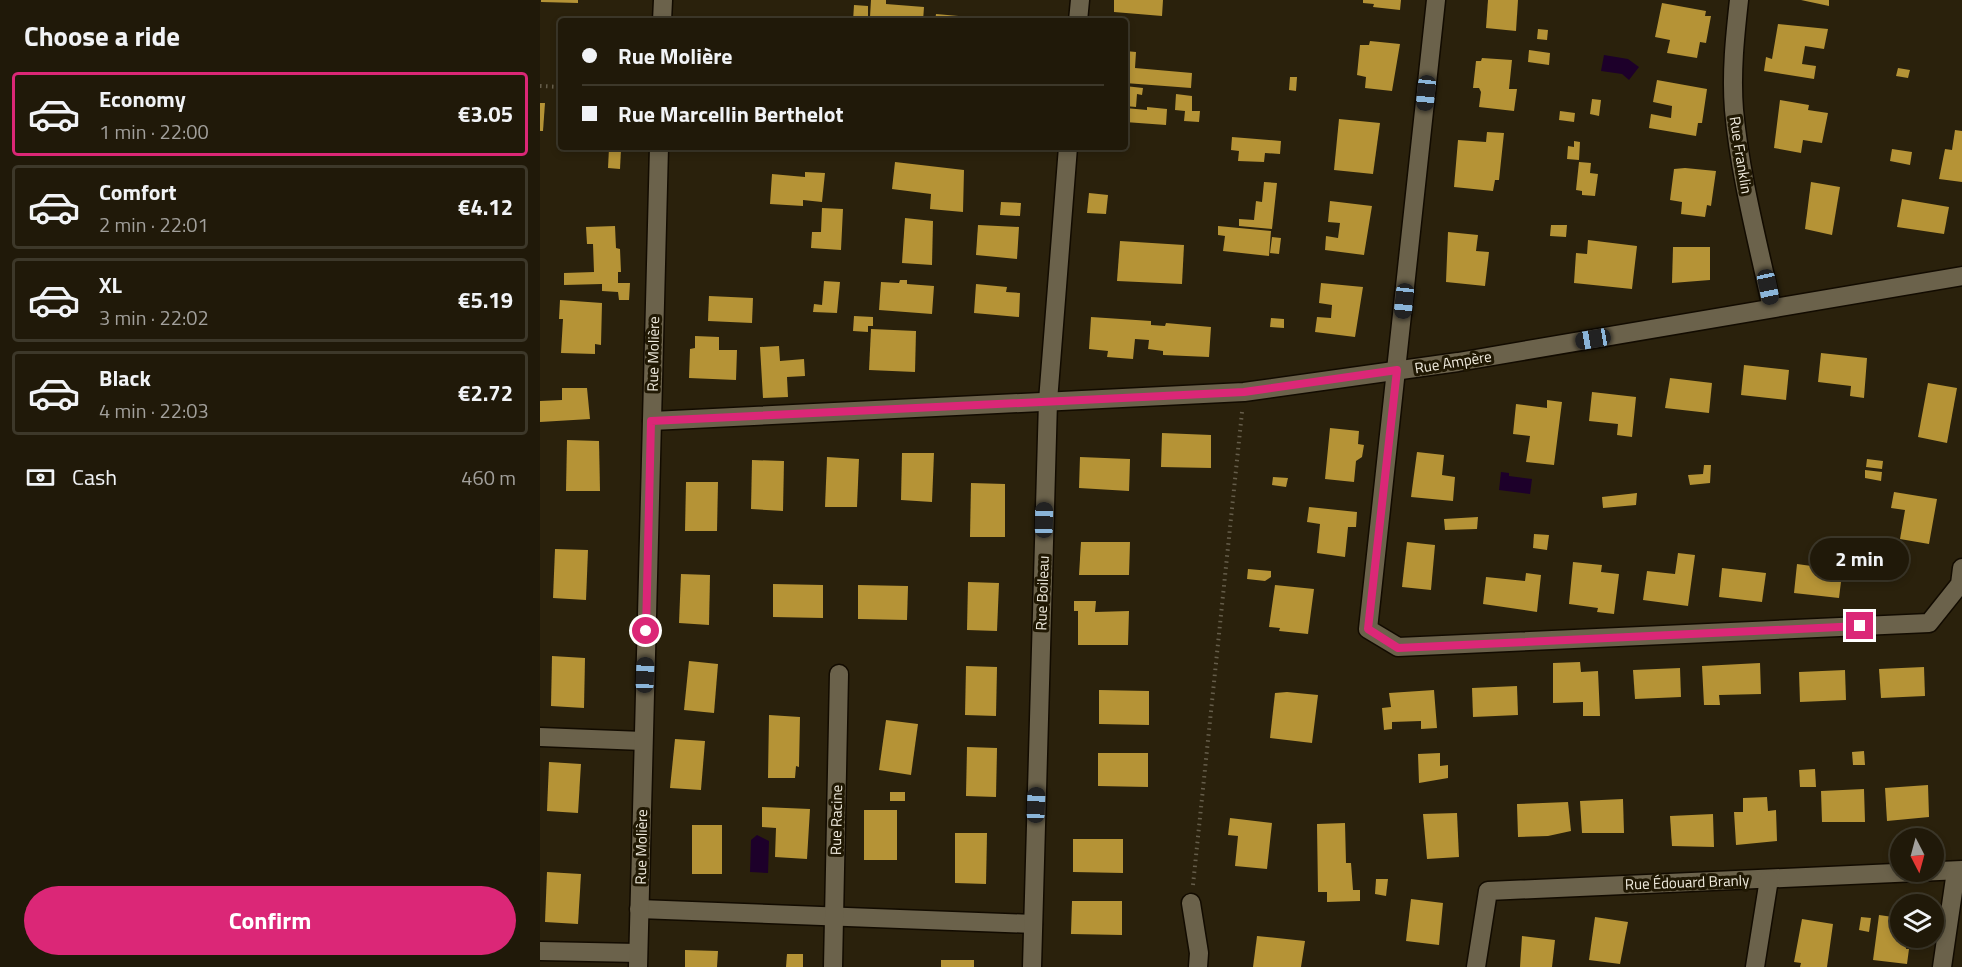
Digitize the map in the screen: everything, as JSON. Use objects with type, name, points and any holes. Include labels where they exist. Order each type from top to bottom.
[{"type":"street","points":[[662,18],[663,0]]},
{"type":"street","points":[[1078,18],[1080,0]]},
{"type":"street","points":[[1436,0],[1368,629],[1398,648],[1929,623],[1960,584],[1962,568]]},
{"type":"street","name":"Rue Franklin","points":[[1739,0],[1734,38],[1734,110],[1749,203],[1772,308]]},
{"type":"street","name":"Rue Molière","points":[[540,951],[638,960],[659,150]]},
{"type":"street","name":"Rue Boileau","points":[[1032,967],[1047,401],[1068,150]]},
{"type":"street","name":"Rue Ampère","points":[[651,421],[1244,392],[1397,370],[1962,276]]},
{"type":"street","name":"Rue Racine","points":[[833,967],[839,674]]},
{"type":"street","points":[[540,737],[643,741]]},
{"type":"street","points":[[1942,967],[1959,871]]},
{"type":"street","name":"Rue Édouard Branly","points":[[1476,967],[1488,891],[1959,871]]},
{"type":"street","points":[[1755,967],[1770,879]]},
{"type":"street","points":[[1191,903],[1199,953],[1198,967]]},
{"type":"street","points":[[639,909],[1033,924]]},
{"type":"path","points":[[540,86],[558,87]]},
{"type":"path","points":[[1191,903],[1244,392]]},
{"type":"shaded area","points":[[1604,55],[1628,59],[1639,67],[1629,80],[1622,74],[1601,71]]},
{"type":"shaded area","points":[[1501,472],[1509,473],[1509,476],[1532,479],[1530,494],[1499,490]]},
{"type":"shaded area","points":[[757,835],[769,841],[768,873],[750,872],[751,840]]},
{"type":"building","points":[[541,0],[578,0],[578,3],[541,2]]},
{"type":"building","points":[[871,0],[886,0],[886,4],[924,7],[923,18],[870,17]]},
{"type":"building","points":[[1114,0],[1163,0],[1162,16],[1114,12]]},
{"type":"building","points":[[1363,0],[1401,0],[1400,10],[1373,7],[1374,4],[1363,3]]},
{"type":"building","points":[[1488,0],[1518,0],[1516,31],[1486,28]]},
{"type":"building","points":[[1801,0],[1829,0],[1829,6]]},
{"type":"building","points":[[1662,3],[1706,11],[1705,16],[1711,16],[1706,43],[1700,42],[1697,58],[1667,53],[1670,40],[1655,37]]},
{"type":"building","points":[[854,5],[868,6],[868,18],[853,18]]},
{"type":"building","points":[[936,14],[981,18],[935,18]]},
{"type":"building","points":[[1778,24],[1828,29],[1824,49],[1805,46],[1802,64],[1816,66],[1814,79],[1764,71],[1766,57],[1772,59]]},
{"type":"building","points":[[1538,29],[1548,30],[1547,40],[1537,39]]},
{"type":"building","points":[[1370,41],[1400,44],[1392,91],[1365,88],[1366,77],[1357,75],[1360,45],[1369,45]]},
{"type":"building","points":[[1529,50],[1550,53],[1549,65],[1528,62]]},
{"type":"building","points":[[1128,51],[1136,52],[1135,68],[1192,73],[1191,88],[1128,83]]},
{"type":"building","points":[[1482,58],[1512,60],[1509,89],[1517,89],[1514,111],[1479,107],[1481,92],[1479,88],[1473,88],[1476,61],[1481,61]]},
{"type":"building","points":[[1898,68],[1910,70],[1908,78],[1896,76]]},
{"type":"building","points":[[1290,77],[1297,77],[1296,91],[1289,90]]},
{"type":"building","points":[[1657,80],[1707,89],[1702,123],[1698,123],[1696,136],[1649,128],[1651,114],[1671,118],[1672,106],[1653,102]]},
{"type":"building","points":[[1128,86],[1143,88],[1142,95],[1137,94],[1136,107],[1128,106]]},
{"type":"building","points":[[1176,94],[1192,96],[1192,111],[1200,111],[1199,122],[1184,121],[1185,111],[1175,110]]},
{"type":"building","points":[[1592,99],[1601,100],[1599,116],[1590,114]]},
{"type":"building","points":[[1780,100],[1809,105],[1808,110],[1828,113],[1822,143],[1803,140],[1801,153],[1774,148]]},
{"type":"building","points":[[540,103],[545,103],[543,131],[540,131]]},
{"type":"building","points":[[1147,107],[1167,109],[1166,125],[1128,122],[1128,108],[1147,110]]},
{"type":"building","points":[[1560,111],[1575,113],[1574,122],[1559,120]]},
{"type":"building","points":[[1339,119],[1380,123],[1373,174],[1334,170]]},
{"type":"building","points":[[1955,130],[1962,131],[1962,182],[1939,179],[1945,149],[1952,150]]},
{"type":"building","points":[[1487,132],[1504,133],[1499,180],[1495,180],[1493,191],[1454,187],[1458,140],[1486,142]]},
{"type":"building","points":[[1232,137],[1281,141],[1280,154],[1265,153],[1264,162],[1238,161],[1239,151],[1231,150]]},
{"type":"building","points":[[1574,141],[1580,142],[1579,160],[1567,159],[1568,146],[1574,147]]},
{"type":"building","points":[[1892,149],[1912,152],[1910,165],[1890,161]]},
{"type":"building","points":[[609,150],[621,150],[620,169],[608,168]]},
{"type":"building","points":[[895,162],[964,170],[963,212],[930,209],[931,194],[892,189]]},
{"type":"building","points":[[1579,162],[1591,163],[1590,173],[1598,174],[1595,196],[1582,195],[1582,191],[1576,190]]},
{"type":"building","points":[[1674,169],[1716,171],[1711,206],[1707,205],[1705,217],[1681,214],[1682,202],[1670,200]]},
{"type":"building","points":[[805,172],[825,173],[822,202],[803,200],[803,206],[770,204],[772,174],[805,177]]},
{"type":"building","points":[[1264,182],[1277,183],[1272,229],[1239,226],[1239,219],[1254,220],[1256,201],[1262,202]]},
{"type":"building","points":[[1811,182],[1840,187],[1832,235],[1805,229]]},
{"type":"building","points":[[1089,193],[1108,195],[1106,214],[1087,213]]},
{"type":"building","points":[[1902,199],[1949,207],[1944,234],[1897,227]]},
{"type":"building","points":[[1330,201],[1372,206],[1364,255],[1325,250],[1326,236],[1338,238],[1340,223],[1328,222]]},
{"type":"building","points":[[1001,202],[1021,203],[1020,216],[1000,215]]},
{"type":"building","points":[[822,208],[843,209],[841,250],[811,248],[812,232],[821,232]]},
{"type":"building","points":[[905,218],[933,221],[932,265],[902,263]]},
{"type":"building","points":[[978,225],[1019,227],[1017,259],[976,255]]},
{"type":"building","points":[[1551,225],[1567,225],[1566,237],[1550,236]]},
{"type":"building","points":[[615,226],[616,248],[620,249],[621,272],[618,272],[618,283],[630,283],[629,300],[619,300],[618,292],[602,291],[602,284],[564,285],[564,273],[594,272],[593,244],[587,244],[586,227]]},
{"type":"building","points":[[1218,226],[1271,231],[1269,256],[1223,251],[1225,236],[1218,235]]},
{"type":"building","points":[[1448,232],[1478,235],[1476,251],[1489,252],[1485,286],[1446,282]]},
{"type":"building","points":[[1272,237],[1281,238],[1279,254],[1270,253]]},
{"type":"building","points":[[1588,240],[1637,246],[1632,289],[1574,283],[1576,253],[1587,254]]},
{"type":"building","points":[[1120,241],[1184,245],[1182,284],[1117,281]]},
{"type":"building","points":[[1673,247],[1710,247],[1710,280],[1672,283]]},
{"type":"building","points":[[900,280],[907,280],[907,284],[934,286],[932,314],[879,310],[881,282],[899,283]]},
{"type":"building","points":[[824,281],[840,282],[837,313],[813,312],[814,304],[822,305]]},
{"type":"building","points":[[1321,283],[1363,287],[1355,337],[1315,332],[1317,317],[1331,318],[1332,305],[1319,303]]},
{"type":"building","points":[[976,284],[1007,287],[1006,292],[1020,293],[1019,317],[974,313]]},
{"type":"building","points":[[709,296],[753,298],[752,323],[708,321]]},
{"type":"building","points":[[560,300],[602,303],[601,345],[595,344],[595,354],[561,353],[563,319],[559,319]]},
{"type":"building","points":[[854,316],[873,317],[873,326],[868,326],[868,332],[853,331]]},
{"type":"building","points":[[1091,317],[1151,321],[1151,325],[1165,326],[1166,323],[1211,327],[1209,357],[1163,355],[1163,351],[1148,349],[1149,340],[1135,339],[1133,359],[1107,357],[1108,351],[1089,349]]},
{"type":"building","points":[[1271,318],[1284,319],[1284,328],[1270,327]]},
{"type":"building","points":[[871,329],[916,331],[915,372],[869,370]]},
{"type":"building","points":[[695,336],[719,337],[719,350],[737,350],[736,380],[689,378],[690,349],[695,348]]},
{"type":"building","points":[[779,346],[780,361],[804,359],[805,376],[787,377],[788,397],[763,398],[760,347]]},
{"type":"building","points":[[1821,353],[1867,358],[1864,398],[1850,396],[1851,386],[1818,382]]},
{"type":"building","points":[[1744,365],[1789,370],[1786,400],[1741,395]]},
{"type":"building","points":[[1670,378],[1712,383],[1709,413],[1665,408]]},
{"type":"building","points":[[1928,383],[1957,388],[1947,443],[1918,437]]},
{"type":"building","points":[[562,388],[587,388],[590,419],[540,422],[540,401],[562,400]]},
{"type":"building","points":[[1592,392],[1636,397],[1632,437],[1617,435],[1618,424],[1589,421]]},
{"type":"building","points":[[1547,400],[1562,402],[1554,465],[1526,462],[1530,436],[1513,434],[1516,404],[1547,408]]},
{"type":"building","points":[[1330,428],[1359,431],[1358,444],[1364,445],[1362,457],[1356,461],[1354,482],[1325,479]]},
{"type":"building","points":[[1162,433],[1211,435],[1211,468],[1161,467]]},
{"type":"building","points":[[567,440],[599,441],[600,491],[566,491]]},
{"type":"building","points":[[1417,452],[1444,455],[1442,475],[1455,477],[1453,501],[1411,497]]},
{"type":"building","points":[[902,453],[934,453],[932,502],[901,500]]},
{"type":"building","points":[[827,457],[859,459],[857,507],[825,507]]},
{"type":"building","points":[[1080,457],[1130,459],[1129,491],[1079,488]]},
{"type":"building","points":[[1867,459],[1883,461],[1882,469],[1866,467]]},
{"type":"building","points":[[752,460],[784,461],[783,511],[751,509]]},
{"type":"building","points":[[1704,465],[1711,465],[1710,483],[1690,485],[1688,475],[1703,474]]},
{"type":"building","points":[[1865,470],[1882,472],[1881,481],[1865,478]]},
{"type":"building","points":[[1273,477],[1288,478],[1286,487],[1272,485]]},
{"type":"building","points":[[686,482],[718,482],[717,531],[685,531]]},
{"type":"building","points":[[971,483],[1005,484],[1005,537],[970,537]]},
{"type":"building","points":[[1894,492],[1937,499],[1929,544],[1900,539],[1905,510],[1891,508]]},
{"type":"building","points":[[1637,493],[1636,505],[1603,508],[1602,497]]},
{"type":"building","points":[[1309,507],[1357,512],[1356,527],[1348,527],[1345,557],[1317,553],[1320,524],[1307,522]]},
{"type":"building","points":[[1478,517],[1477,529],[1445,530],[1444,519]]},
{"type":"building","points":[[1534,534],[1549,535],[1547,550],[1533,548]]},
{"type":"building","points":[[1081,542],[1130,542],[1129,575],[1079,575]]},
{"type":"building","points":[[1407,542],[1435,545],[1431,590],[1402,587]]},
{"type":"building","points":[[555,549],[588,550],[586,600],[553,598]]},
{"type":"building","points":[[1678,553],[1695,555],[1688,606],[1643,600],[1647,571],[1675,574]]},
{"type":"building","points":[[1828,555],[1844,557],[1839,598],[1794,593],[1797,564],[1826,568]]},
{"type":"building","points":[[1573,562],[1602,565],[1601,572],[1619,574],[1614,614],[1597,612],[1598,608],[1569,604]]},
{"type":"building","points":[[1722,568],[1766,573],[1762,602],[1719,597]]},
{"type":"building","points":[[1248,569],[1271,571],[1271,577],[1265,581],[1247,579]]},
{"type":"building","points":[[1526,573],[1541,575],[1537,612],[1483,604],[1486,577],[1525,581]]},
{"type":"building","points":[[681,574],[710,575],[709,625],[679,623]]},
{"type":"building","points":[[968,582],[999,583],[997,631],[967,630]]},
{"type":"building","points":[[773,584],[823,585],[823,618],[773,617]]},
{"type":"building","points":[[858,585],[908,586],[907,620],[858,619]]},
{"type":"building","points":[[1275,585],[1314,589],[1308,634],[1279,631],[1280,628],[1269,627]]},
{"type":"building","points":[[1074,601],[1096,601],[1095,612],[1129,611],[1128,645],[1078,645],[1078,611],[1074,611]]},
{"type":"building","points":[[552,656],[585,658],[584,708],[551,706]]},
{"type":"building","points":[[689,661],[718,664],[714,713],[684,710]]},
{"type":"building","points":[[1580,662],[1581,672],[1598,671],[1600,716],[1583,716],[1583,702],[1553,703],[1553,663]]},
{"type":"building","points":[[1760,663],[1761,694],[1719,695],[1720,705],[1704,705],[1702,666]]},
{"type":"building","points":[[966,666],[997,667],[996,716],[965,715]]},
{"type":"building","points":[[1924,667],[1925,696],[1881,698],[1879,669]]},
{"type":"building","points":[[1680,668],[1681,697],[1635,699],[1633,670]]},
{"type":"building","points":[[1845,670],[1846,700],[1800,702],[1799,672]]},
{"type":"building","points":[[1517,686],[1518,715],[1473,717],[1472,688]]},
{"type":"building","points":[[1099,690],[1149,691],[1149,725],[1099,724]]},
{"type":"building","points":[[1434,690],[1437,728],[1421,729],[1421,721],[1392,722],[1392,729],[1384,730],[1382,708],[1391,707],[1389,693]]},
{"type":"building","points":[[1275,693],[1318,695],[1312,743],[1270,738]]},
{"type":"building","points":[[769,715],[800,717],[799,767],[796,766],[795,778],[768,778]]},
{"type":"building","points":[[886,720],[918,724],[911,775],[879,770]]},
{"type":"building","points":[[675,739],[705,741],[701,790],[670,788]]},
{"type":"building","points":[[967,747],[997,748],[996,797],[966,796]]},
{"type":"building","points":[[1864,751],[1865,765],[1853,765],[1852,752]]},
{"type":"building","points":[[1098,753],[1148,753],[1148,787],[1098,786]]},
{"type":"building","points":[[1440,753],[1440,766],[1448,765],[1448,778],[1419,783],[1418,754]]},
{"type":"building","points":[[549,762],[581,764],[578,813],[547,811]]},
{"type":"building","points":[[1815,769],[1816,787],[1800,787],[1799,770]]},
{"type":"building","points":[[1928,785],[1929,817],[1887,821],[1885,788]]},
{"type":"building","points":[[1864,789],[1865,822],[1822,822],[1821,791]]},
{"type":"building","points":[[890,792],[905,792],[905,801],[890,801]]},
{"type":"building","points":[[1767,797],[1768,811],[1776,810],[1777,841],[1736,845],[1734,812],[1743,812],[1743,798]]},
{"type":"building","points":[[1623,799],[1624,833],[1582,833],[1580,801]]},
{"type":"building","points":[[1568,802],[1571,831],[1548,836],[1518,837],[1517,804]]},
{"type":"building","points":[[762,807],[810,809],[807,859],[775,857],[776,828],[762,827]]},
{"type":"building","points":[[864,810],[897,810],[897,860],[864,860]]},
{"type":"building","points":[[1457,813],[1459,857],[1427,859],[1423,814]]},
{"type":"building","points":[[1713,814],[1714,847],[1672,846],[1670,816]]},
{"type":"building","points":[[1230,818],[1272,823],[1267,869],[1235,866],[1238,836],[1228,835]]},
{"type":"building","points":[[1345,823],[1346,863],[1351,863],[1353,890],[1360,890],[1360,901],[1327,902],[1327,892],[1318,892],[1317,824]]},
{"type":"building","points":[[692,825],[722,825],[722,874],[692,874]]},
{"type":"building","points":[[955,833],[987,833],[986,884],[955,883]]},
{"type":"building","points":[[1073,839],[1123,839],[1123,873],[1073,872]]},
{"type":"building","points":[[547,872],[581,874],[578,924],[545,922]]},
{"type":"building","points":[[1376,879],[1388,879],[1386,896],[1375,894]]},
{"type":"building","points":[[1411,899],[1443,903],[1439,945],[1406,941]]},
{"type":"building","points":[[1072,901],[1122,901],[1122,935],[1071,934]]},
{"type":"building","points":[[1879,915],[1890,917],[1890,948],[1909,949],[1907,964],[1873,960]]},
{"type":"building","points":[[1595,917],[1628,922],[1620,964],[1589,960]]},
{"type":"building","points":[[1861,917],[1871,918],[1869,932],[1859,930]]},
{"type":"building","points":[[1802,919],[1833,924],[1827,967],[1800,967],[1801,963],[1794,962]]},
{"type":"building","points":[[1257,936],[1305,941],[1301,967],[1253,967]]},
{"type":"building","points":[[1522,936],[1555,940],[1552,967],[1520,967]]},
{"type":"building","points":[[685,950],[718,951],[717,967],[685,967]]},
{"type":"building","points":[[787,954],[803,954],[803,967],[786,967]]},
{"type":"building","points":[[941,960],[974,960],[974,967],[941,967]]},
{"type":"route","points":[[646,631],[651,421],[1244,392],[1397,370],[1368,629],[1398,648],[1860,626]]}]
